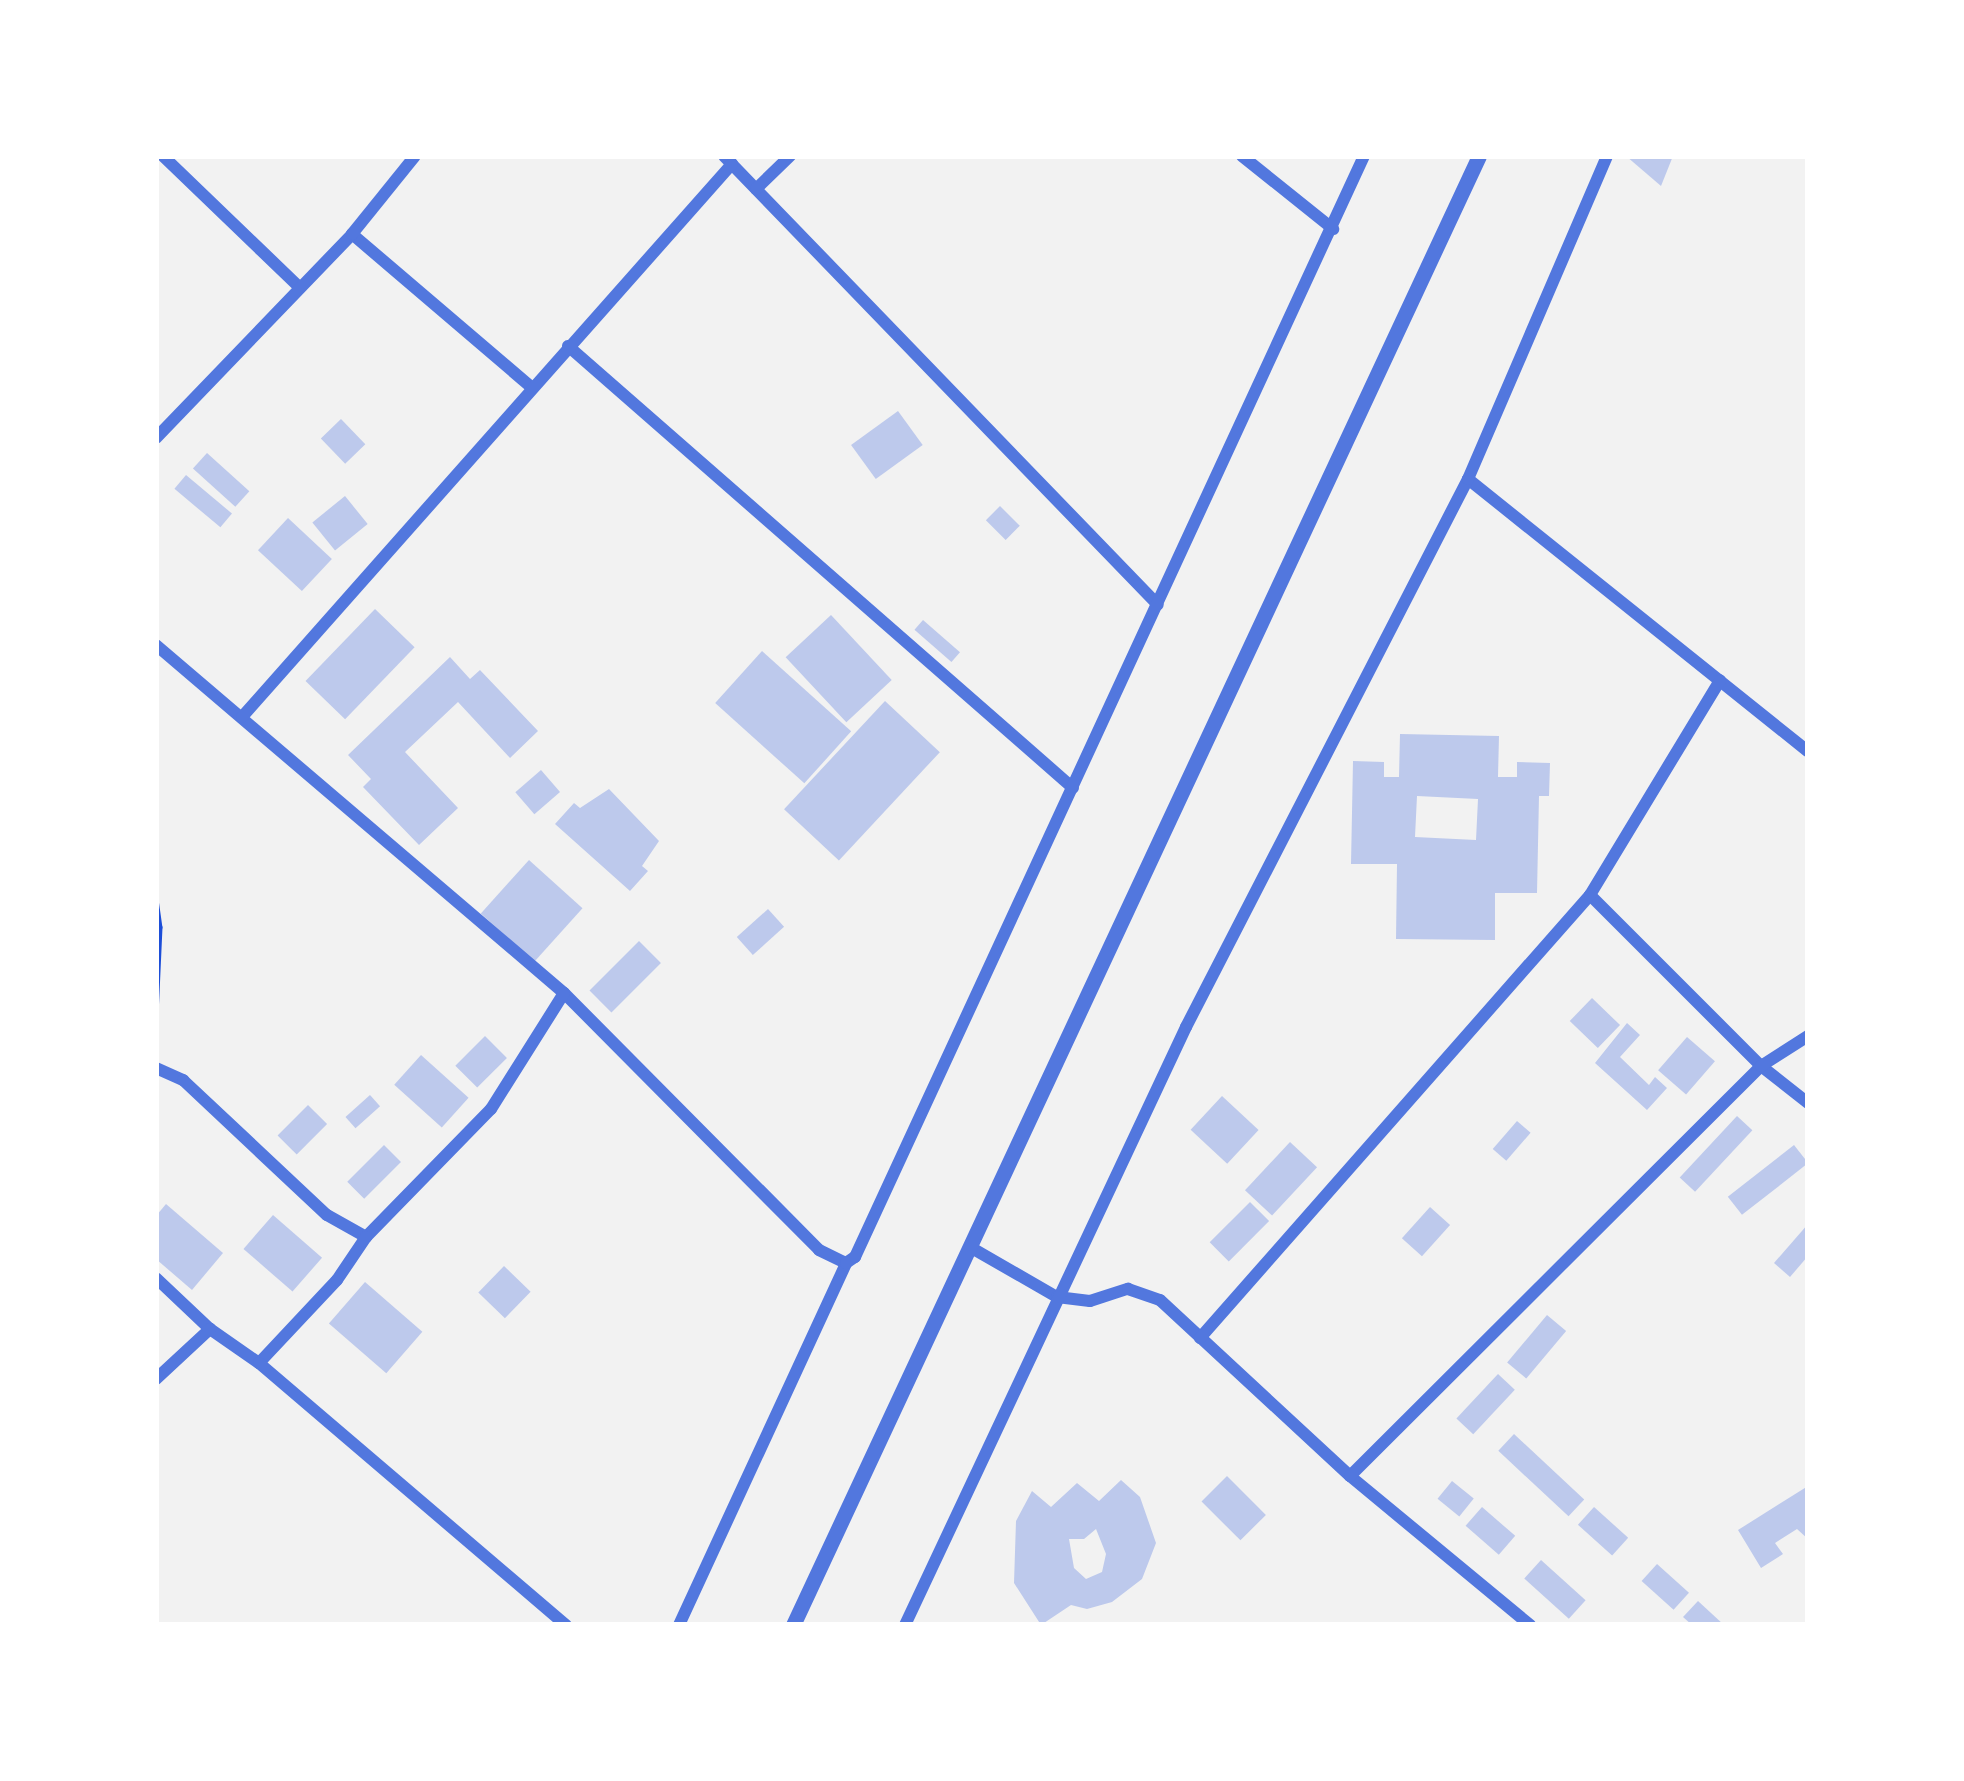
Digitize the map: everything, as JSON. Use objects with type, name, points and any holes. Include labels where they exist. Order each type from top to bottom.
[{"type":"street","points":[[163,156],[300,288]]},
{"type":"street","points":[[156,438],[352,234],[415,156]]},
{"type":"street","points":[[756,189],[790,156]]},
{"type":"street","points":[[1242,156],[1333,229]]},
{"type":"street","points":[[679,1625],[846,1263],[865,1236],[1364,156]]},
{"type":"street","points":[[793,1625],[1479,156]]},
{"type":"street","points":[[905,1625],[1186,1027],[1468,479],[1607,156]]},
{"type":"street","points":[[242,717],[728,160],[1158,605]]},
{"type":"street","points":[[352,234],[532,387]]},
{"type":"street","points":[[568,346],[1073,788]]},
{"type":"street","points":[[1468,479],[1808,751]]},
{"type":"street","points":[[158,652],[242,717],[564,993],[819,1250],[846,1263]]},
{"type":"street","points":[[1200,1338],[1590,895],[1720,680]]},
{"type":"street","points":[[1590,895],[1761,1066],[1808,1103]]},
{"type":"street","points":[[260,1363],[337,1280],[366,1237],[491,1109],[564,993]]},
{"type":"street","points":[[1350,1476],[1761,1066],[1808,1036]]},
{"type":"street","points":[[156,1068],[183,1080],[327,1215],[366,1237]]},
{"type":"street","points":[[970,1247],[1057,1298],[1090,1301],[1128,1289],[1160,1300],[1350,1476],[1530,1625]]},
{"type":"street","points":[[156,1278],[210,1329],[260,1363],[566,1625]]},
{"type":"street","points":[[156,1378],[210,1329]]},
{"type":"path","points":[[156,899],[156,1015]]},
{"type":"building","points":[[1626,156],[1673,156],[1661,186]]},
{"type":"building","points":[[898,411],[923,445],[876,479],[851,445]]},
{"type":"building","points":[[341,419],[365,444],[345,464],[321,438]]},
{"type":"building","points":[[207,453],[249,491],[235,507],[193,469]]},
{"type":"building","points":[[186,475],[232,514],[220,527],[174,489]]},
{"type":"building","points":[[345,496],[368,524],[335,550],[312,522]]},
{"type":"building","points":[[1000,506],[1020,526],[1006,540],[986,520]]},
{"type":"building","points":[[288,518],[332,559],[302,591],[258,550]]},
{"type":"building","points":[[375,609],[415,647],[345,719],[306,681]]},
{"type":"building","points":[[831,615],[892,680],[846,722],[786,657]]},
{"type":"building","points":[[923,620],[960,652],[951,662],[914,630]]},
{"type":"building","points":[[762,651],[851,731],[804,783],[715,703]]},
{"type":"building","points":[[450,657],[470,679],[480,670],[538,731],[510,758],[458,702],[405,752],[458,808],[419,845],[363,787],[371,779],[348,755]]},
{"type":"building","points":[[885,701],[940,752],[839,860],[784,809]]},
{"type":"building","points":[[1400,734],[1499,736],[1498,777],[1517,777],[1517,762],[1550,763],[1549,796],[1539,796],[1537,893],[1495,893],[1495,940],[1396,939],[1397,864],[1351,864],[1353,761],[1384,762],[1384,777],[1399,777]],"holes":[[[1417,796],[1478,799],[1476,840],[1415,837]]]},
{"type":"building","points":[[541,770],[560,792],[534,814],[515,792]]},
{"type":"building","points":[[609,789],[659,841],[642,866],[648,871],[630,891],[555,824],[574,803],[580,808]]},
{"type":"building","points":[[529,860],[583,908],[534,962],[481,914]]},
{"type":"building","points":[[768,909],[784,927],[753,955],[737,937]]},
{"type":"building","points":[[639,941],[661,963],[611,1012],[590,990]]},
{"type":"building","points":[[1592,998],[1620,1025],[1598,1048],[1570,1021]]},
{"type":"building","points":[[1627,1023],[1640,1035],[1620,1057],[1649,1085],[1655,1077],[1667,1088],[1647,1110],[1595,1063]]},
{"type":"building","points":[[485,1036],[507,1058],[477,1088],[455,1066]]},
{"type":"building","points":[[1687,1037],[1715,1061],[1686,1094],[1658,1070]]},
{"type":"building","points":[[421,1055],[469,1098],[442,1128],[394,1085]]},
{"type":"building","points":[[370,1095],[380,1106],[356,1128],[345,1117]]},
{"type":"building","points":[[1222,1096],[1259,1130],[1227,1164],[1191,1130]]},
{"type":"building","points":[[308,1105],[327,1124],[297,1154],[278,1135]]},
{"type":"building","points":[[1737,1116],[1752,1130],[1695,1192],[1680,1177]]},
{"type":"building","points":[[1517,1121],[1531,1133],[1506,1161],[1493,1149]]},
{"type":"building","points":[[1290,1142],[1317,1167],[1272,1216],[1245,1190]]},
{"type":"building","points":[[384,1145],[401,1162],[364,1199],[347,1182]]},
{"type":"building","points":[[1794,1145],[1808,1163],[1742,1215],[1728,1197]]},
{"type":"building","points":[[1250,1202],[1269,1221],[1229,1261],[1210,1242]]},
{"type":"building","points":[[166,1204],[223,1253],[192,1290],[156,1259],[156,1216]]},
{"type":"building","points":[[1430,1207],[1450,1225],[1422,1256],[1402,1238]]},
{"type":"building","points":[[273,1215],[322,1258],[293,1292],[243,1249]]},
{"type":"building","points":[[1808,1224],[1808,1256],[1790,1277],[1774,1263]]},
{"type":"building","points":[[504,1266],[531,1292],[505,1318],[478,1293]]},
{"type":"building","points":[[365,1282],[422,1332],[386,1373],[329,1324]]},
{"type":"building","points":[[1547,1315],[1566,1331],[1526,1379],[1507,1362]]},
{"type":"building","points":[[1498,1374],[1515,1390],[1473,1434],[1456,1419]]},
{"type":"building","points":[[1514,1434],[1584,1499],[1569,1516],[1498,1451]]},
{"type":"building","points":[[1227,1476],[1266,1515],[1240,1540],[1202,1501]]},
{"type":"building","points":[[1121,1480],[1140,1497],[1156,1543],[1142,1579],[1112,1602],[1087,1609],[1071,1605],[1041,1625],[1014,1583],[1016,1521],[1032,1491],[1051,1507],[1077,1483],[1099,1501]],"holes":[[[1096,1529],[1106,1554],[1102,1572],[1086,1579],[1074,1568],[1069,1539],[1084,1539]]]},
{"type":"building","points":[[1452,1481],[1474,1499],[1459,1516],[1438,1499]]},
{"type":"building","points":[[1808,1486],[1808,1539],[1797,1529],[1775,1543],[1783,1554],[1761,1568],[1738,1530]]},
{"type":"building","points":[[1482,1507],[1515,1536],[1499,1555],[1466,1526]]},
{"type":"building","points":[[1594,1507],[1628,1538],[1612,1556],[1578,1525]]},
{"type":"building","points":[[1541,1560],[1586,1600],[1569,1619],[1524,1579]]},
{"type":"building","points":[[1657,1564],[1689,1593],[1674,1610],[1642,1581]]},
{"type":"building","points":[[1698,1601],[1724,1625],[1692,1625],[1683,1617]]}]
